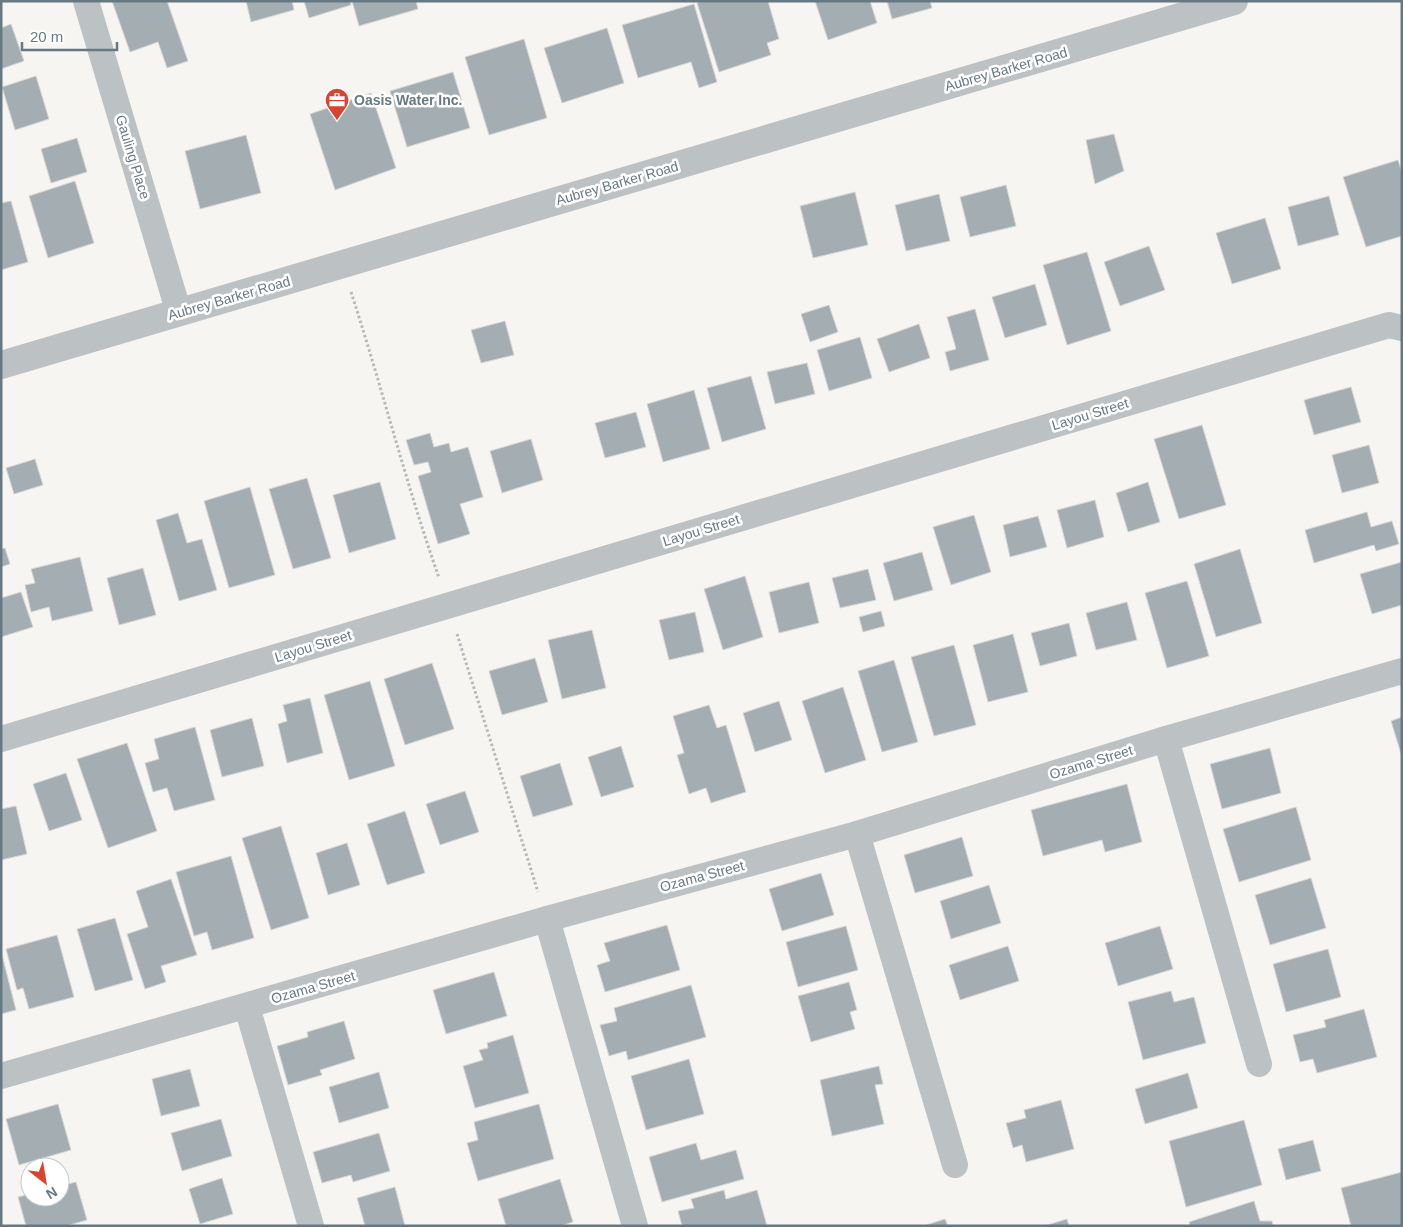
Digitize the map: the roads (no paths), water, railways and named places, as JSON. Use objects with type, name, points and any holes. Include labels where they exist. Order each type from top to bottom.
[{"type":"street","name":"Gauling Place","points":[[86,1],[180,313]]},
{"type":"street","name":"Aubrey Barker Road","points":[[1,365],[1234,1]]},
{"type":"street","name":"Layou Street","points":[[1,739],[1389,325],[1402,328]]},
{"type":"street","name":"Ozama Street","points":[[1,1076],[547,919],[858,834],[1166,739],[1402,671]]},
{"type":"street","points":[[1166,739],[1259,1064]]},
{"type":"street","points":[[858,834],[955,1165]]},
{"type":"street","points":[[547,919],[635,1226]]},
{"type":"street","points":[[247,1006],[311,1226]]},
{"type":"place","name":"Oasis Water Inc.","points":[[337,121]]}]
